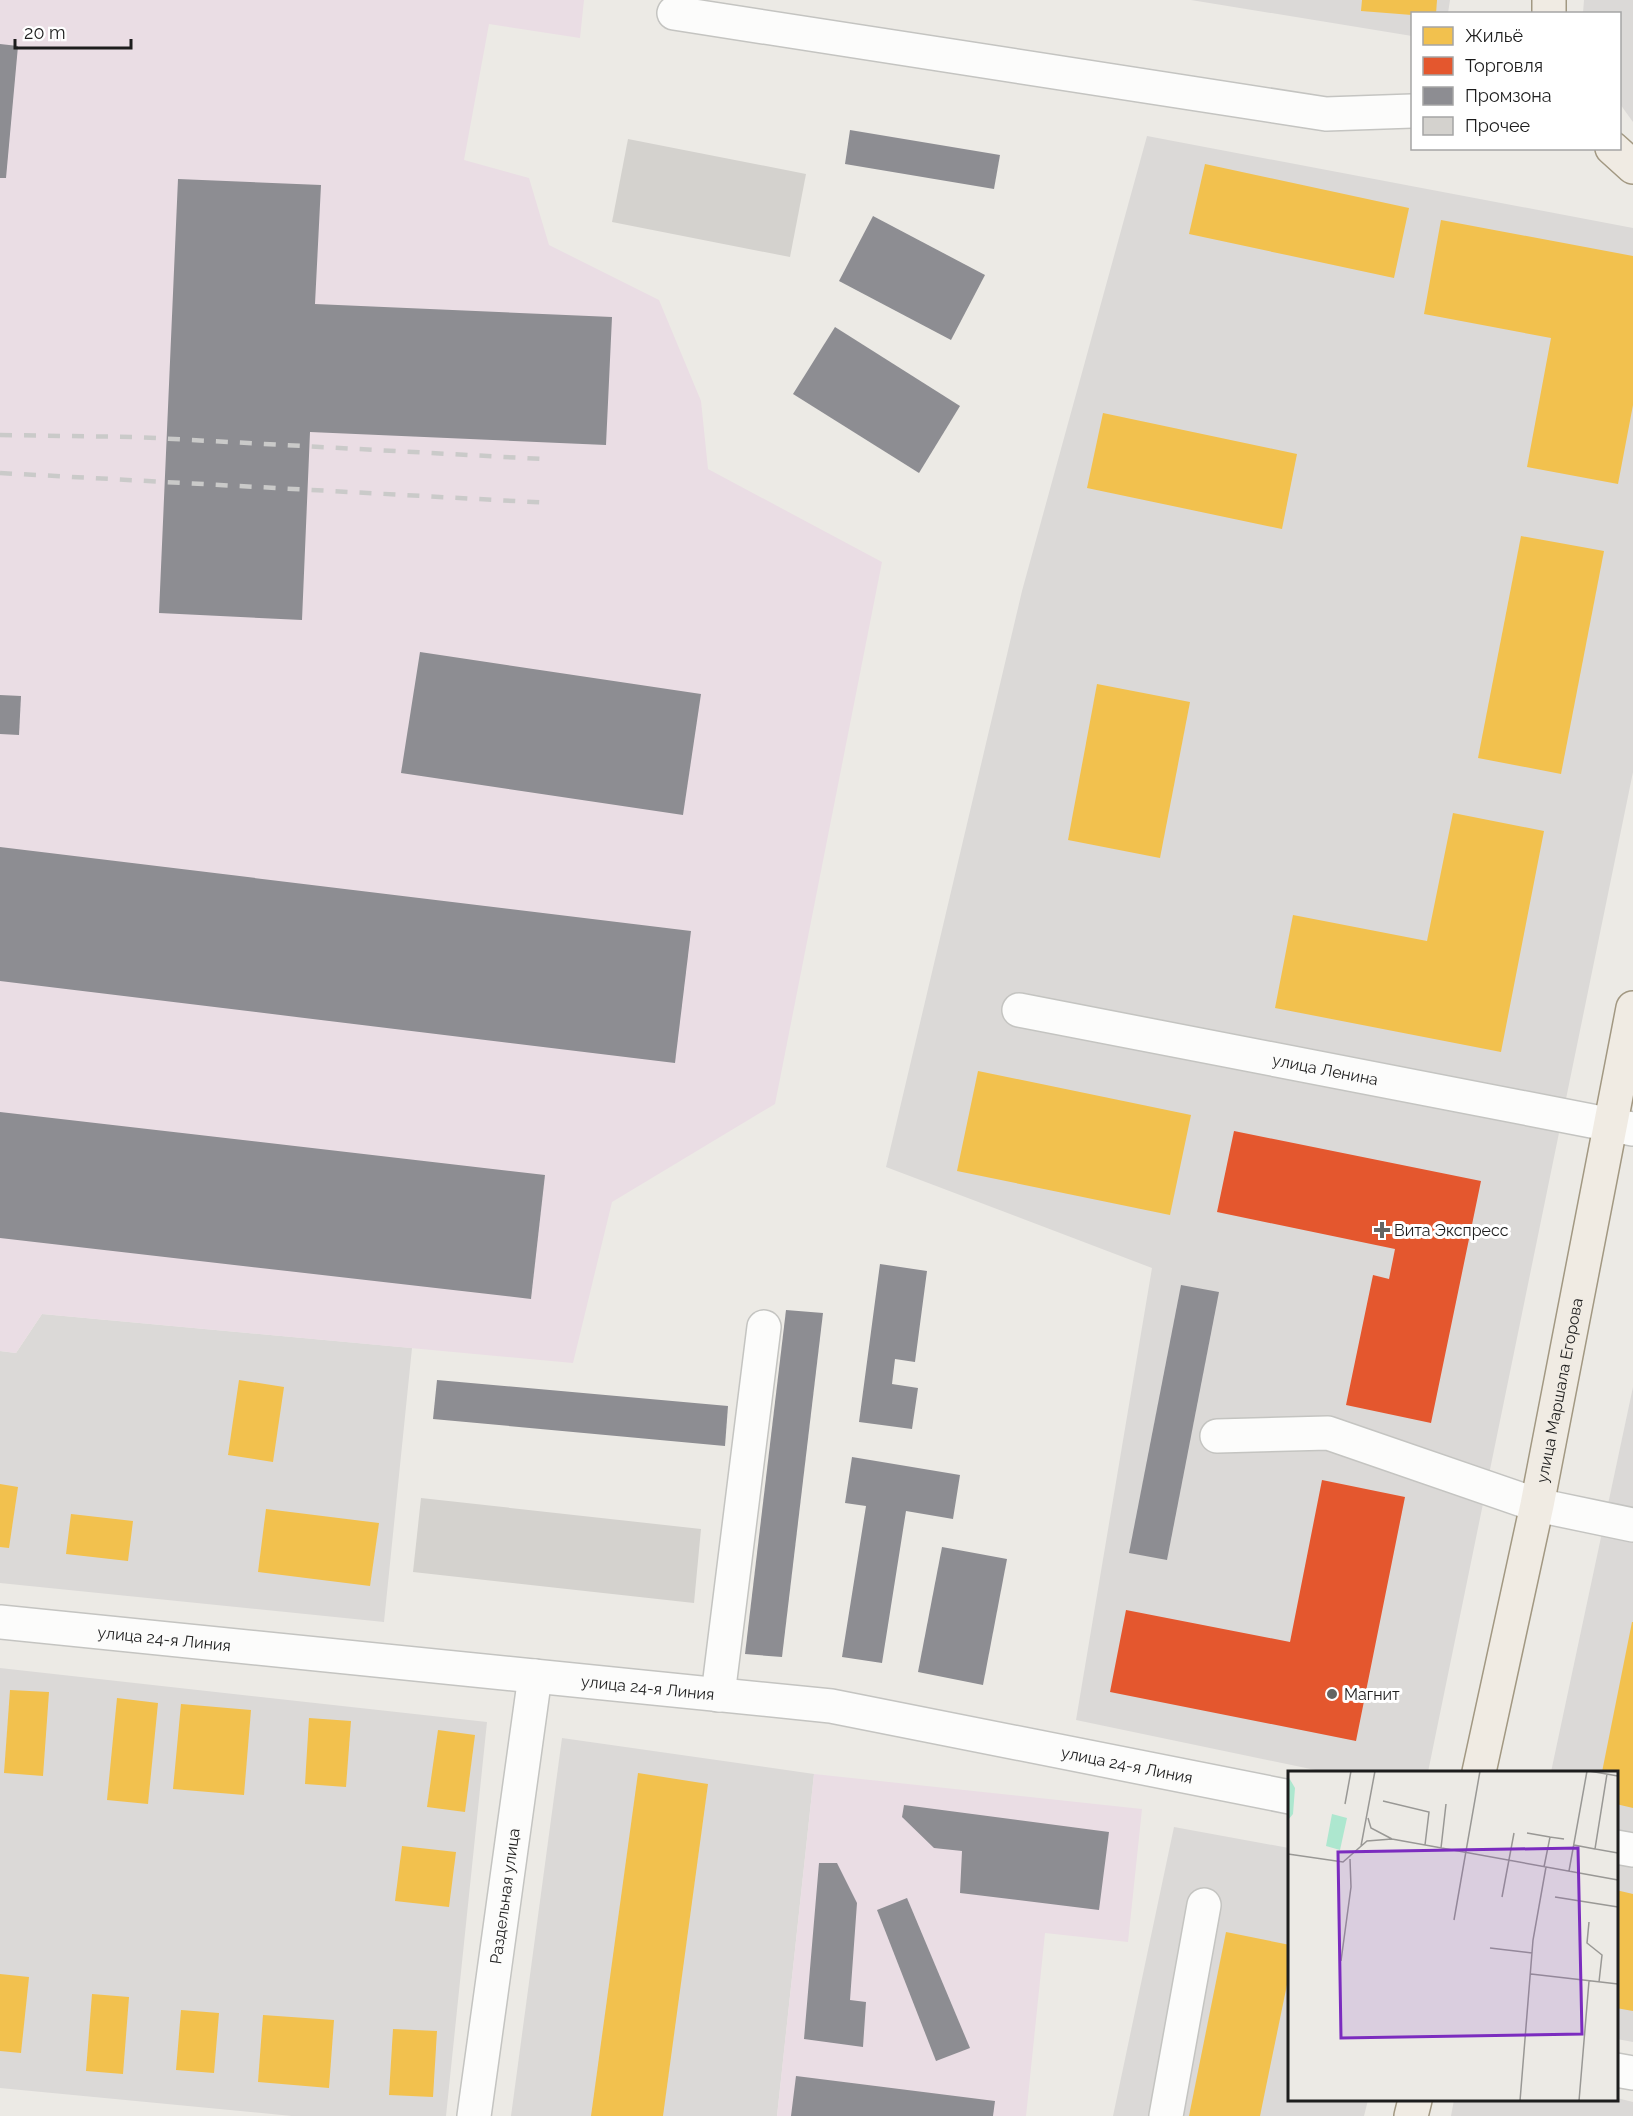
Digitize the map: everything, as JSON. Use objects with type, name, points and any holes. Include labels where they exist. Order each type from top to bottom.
[{"type":"main road","points":[[1614,150],[1633,167]]},
{"type":"main road","name":"улица Маршала Егорова","points":[[1479,1771],[1621,1126],[1633,1008]]},
{"type":"main road","points":[[1411,2116],[1414,2101]]},
{"type":"street","points":[[674,13],[1326,114],[1411,111]]},
{"type":"street","name":"улица Ленина","points":[[1019,1010],[1621,1126]]},
{"type":"street","points":[[718,1695],[764,1327]]},
{"type":"street","points":[[1217,1436],[1328,1433],[1537,1505],[1633,1525]]},
{"type":"street","name":"улица 24-я Линия","points":[[0,1622],[831,1706],[1288,1797]]},
{"type":"street","name":"Раздельная улица","points":[[474,2116],[535,1676]]},
{"type":"street","points":[[1618,1847],[1633,1850]]},
{"type":"street","points":[[1166,2116],[1204,1905]]},
{"type":"street","points":[[1618,2070],[1633,2073]]},
{"type":"shaded area","points":[[0,0],[584,0],[580,38],[489,24],[464,160],[529,178],[549,245],[659,300],[701,401],[708,469],[882,562],[775,1104],[612,1202],[573,1363],[42,1314],[16,1353],[0,1351]]},
{"type":"shaded area","points":[[1191,0],[1450,0],[1448,12],[1411,12],[1411,36]]},
{"type":"shaded area","points":[[1584,0],[1633,0],[1633,122],[1621,105],[1621,12],[1583,12]]},
{"type":"shaded area","points":[[1147,136],[1633,228],[1633,772],[1428,1771],[1320,1771],[1076,1720],[1152,1268],[886,1167],[1022,591]]},
{"type":"shaded area","points":[[42,1314],[412,1348],[384,1622],[0,1583],[0,1351],[16,1353]]},
{"type":"shaded area","points":[[1633,1387],[1633,2042],[1618,2039],[1618,1771],[1551,1771]]},
{"type":"shaded area","points":[[0,1668],[487,1722],[446,2116],[292,2116],[0,2088]]},
{"type":"shaded area","points":[[562,1738],[814,1774],[777,2116],[511,2116]]},
{"type":"shaded area","points":[[814,1774],[1142,1809],[1128,1942],[1045,1933],[1026,2116],[777,2116]]},
{"type":"shaded area","points":[[1174,1827],[1288,1848],[1288,2101],[1368,2101],[1364,2116],[1113,2116]]},
{"type":"shaded area","points":[[1618,2098],[1633,2102],[1633,2116],[1451,2116],[1454,2101],[1618,2101]]},
{"type":"building: Жильё","points":[[1362,0],[1437,0],[1436,12],[1411,12],[1411,15],[1361,11]]},
{"type":"building: Жильё","points":[[1205,164],[1409,208],[1394,278],[1189,234]]},
{"type":"building: Жильё","points":[[1441,220],[1633,256],[1633,405],[1618,484],[1527,467],[1551,338],[1424,314]]},
{"type":"building: Жильё","points":[[1103,413],[1297,454],[1282,529],[1087,488]]},
{"type":"building: Жильё","points":[[1521,536],[1604,551],[1561,774],[1478,758]]},
{"type":"building: Жильё","points":[[1097,684],[1190,702],[1160,858],[1068,840]]},
{"type":"building: Жильё","points":[[1453,813],[1544,831],[1501,1052],[1275,1008],[1293,915],[1427,941]]},
{"type":"building: Жильё","points":[[978,1071],[1191,1115],[1170,1215],[957,1171]]},
{"type":"building: Жильё","points":[[239,1380],[284,1387],[273,1462],[228,1455]]},
{"type":"building: Жильё","points":[[0,1484],[18,1487],[9,1548],[0,1547]]},
{"type":"building: Жильё","points":[[266,1509],[379,1523],[370,1586],[258,1572]]},
{"type":"building: Жильё","points":[[71,1514],[133,1521],[128,1561],[66,1554]]},
{"type":"building: Жильё","points":[[1633,1622],[1633,1808],[1618,1804],[1618,1771],[1602,1771]]},
{"type":"building: Жильё","points":[[10,1690],[49,1692],[43,1776],[4,1773]]},
{"type":"building: Жильё","points":[[117,1698],[158,1703],[148,1804],[107,1800]]},
{"type":"building: Жильё","points":[[181,1704],[251,1710],[244,1795],[173,1789]]},
{"type":"building: Жильё","points":[[309,1718],[351,1721],[346,1787],[305,1784]]},
{"type":"building: Жильё","points":[[438,1730],[475,1735],[465,1812],[427,1807]]},
{"type":"building: Жильё","points":[[638,1773],[708,1784],[663,2116],[591,2116]]},
{"type":"building: Жильё","points":[[402,1846],[456,1852],[449,1907],[395,1901]]},
{"type":"building: Жильё","points":[[1618,1890],[1633,1894],[1633,2011],[1618,2008]]},
{"type":"building: Жильё","points":[[1226,1932],[1288,1945],[1288,1980],[1260,2116],[1189,2116]]},
{"type":"building: Жильё","points":[[0,1974],[29,1977],[21,2053],[0,2051]]},
{"type":"building: Жильё","points":[[92,1994],[129,1997],[123,2074],[86,2071]]},
{"type":"building: Жильё","points":[[181,2010],[219,2013],[214,2073],[176,2070]]},
{"type":"building: Жильё","points":[[263,2015],[334,2020],[329,2088],[258,2082]]},
{"type":"building: Жильё","points":[[393,2029],[437,2031],[433,2097],[389,2095]]},
{"type":"building: Торговля","points":[[1234,1131],[1481,1181],[1431,1423],[1346,1405],[1373,1275],[1389,1279],[1395,1249],[1217,1212]]},
{"type":"building: Торговля","points":[[1322,1480],[1405,1497],[1356,1741],[1110,1692],[1126,1610],[1290,1642]]},
{"type":"building: Промзона","points":[[0,44],[18,46],[6,178],[0,178]]},
{"type":"building: Промзона","points":[[850,130],[1000,155],[994,189],[845,164]]},
{"type":"building: Промзона","points":[[178,179],[321,185],[315,304],[612,317],[606,445],[310,432],[302,620],[159,613]]},
{"type":"building: Промзона","points":[[873,216],[985,275],[951,340],[839,281]]},
{"type":"building: Промзона","points":[[835,327],[960,406],[919,473],[793,394]]},
{"type":"building: Промзона","points":[[420,652],[701,694],[683,815],[401,773]]},
{"type":"building: Промзона","points":[[0,695],[21,696],[19,735],[0,734]]},
{"type":"building: Промзона","points":[[0,847],[691,931],[675,1063],[0,981]]},
{"type":"building: Промзона","points":[[0,1112],[545,1175],[531,1299],[0,1238]]},
{"type":"building: Промзона","points":[[880,1264],[927,1271],[915,1362],[895,1359],[892,1384],[918,1388],[912,1429],[859,1422]]},
{"type":"building: Промзона","points":[[1181,1285],[1219,1292],[1167,1560],[1129,1553]]},
{"type":"building: Промзона","points":[[786,1310],[823,1313],[782,1657],[745,1654]]},
{"type":"building: Промзона","points":[[437,1380],[728,1406],[725,1446],[433,1419]]},
{"type":"building: Промзона","points":[[852,1457],[960,1475],[953,1519],[906,1511],[882,1663],[842,1657],[866,1506],[845,1503]]},
{"type":"building: Промзона","points":[[942,1547],[1007,1559],[983,1685],[918,1672]]},
{"type":"building: Промзона","points":[[904,1805],[1109,1832],[1099,1910],[960,1893],[962,1851],[934,1848],[902,1817]]},
{"type":"building: Промзона","points":[[819,1863],[837,1863],[857,1903],[850,2000],[866,2002],[863,2047],[804,2039]]},
{"type":"building: Промзона","points":[[907,1898],[970,2048],[936,2061],[877,1910]]},
{"type":"building: Промзона","points":[[796,2076],[995,2101],[993,2116],[791,2116]]},
{"type":"building: Прочее","points":[[628,139],[806,174],[790,257],[612,222]]},
{"type":"building: Прочее","points":[[421,1498],[701,1529],[694,1603],[413,1572]]},
{"type":"railway","points":[[0,435],[137,437],[542,459]]},
{"type":"railway","points":[[0,473],[551,503]]},
{"type":"place","name":"Вита Экспресс","points":[[1382,1230]]},
{"type":"place","name":"Магнит","points":[[1332,1694]]}]
